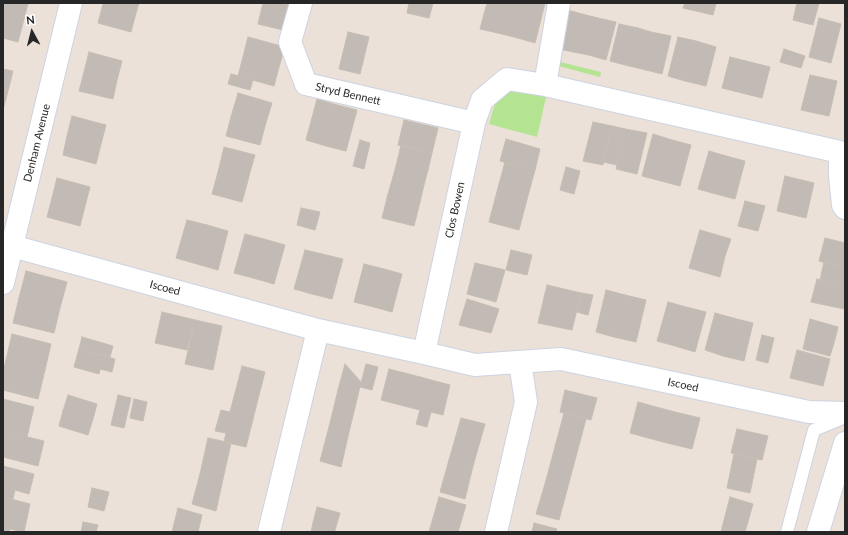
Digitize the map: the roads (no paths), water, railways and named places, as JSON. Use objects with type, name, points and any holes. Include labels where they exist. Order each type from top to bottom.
[{"type":"street","name":"Denham Avenue","points":[[3,283],[71,3]]},
{"type":"street","name":"Stryd Bennett","points":[[301,3],[290,42],[306,84],[474,123]]},
{"type":"street","points":[[559,3],[545,86],[840,152],[842,205],[845,208]]},
{"type":"street","name":"Clos Bowen","points":[[424,353],[474,123],[482,100],[507,79],[545,86]]},
{"type":"street","name":"Iscoed","points":[[12,246],[318,330],[475,365],[561,359],[808,412],[845,413]]},
{"type":"street","points":[[269,532],[318,330]]},
{"type":"street","points":[[496,532],[526,402],[520,362]]},
{"type":"street","points":[[818,532],[845,443]]},
{"type":"lane","points":[[787,532],[814,430],[845,417]]}]
